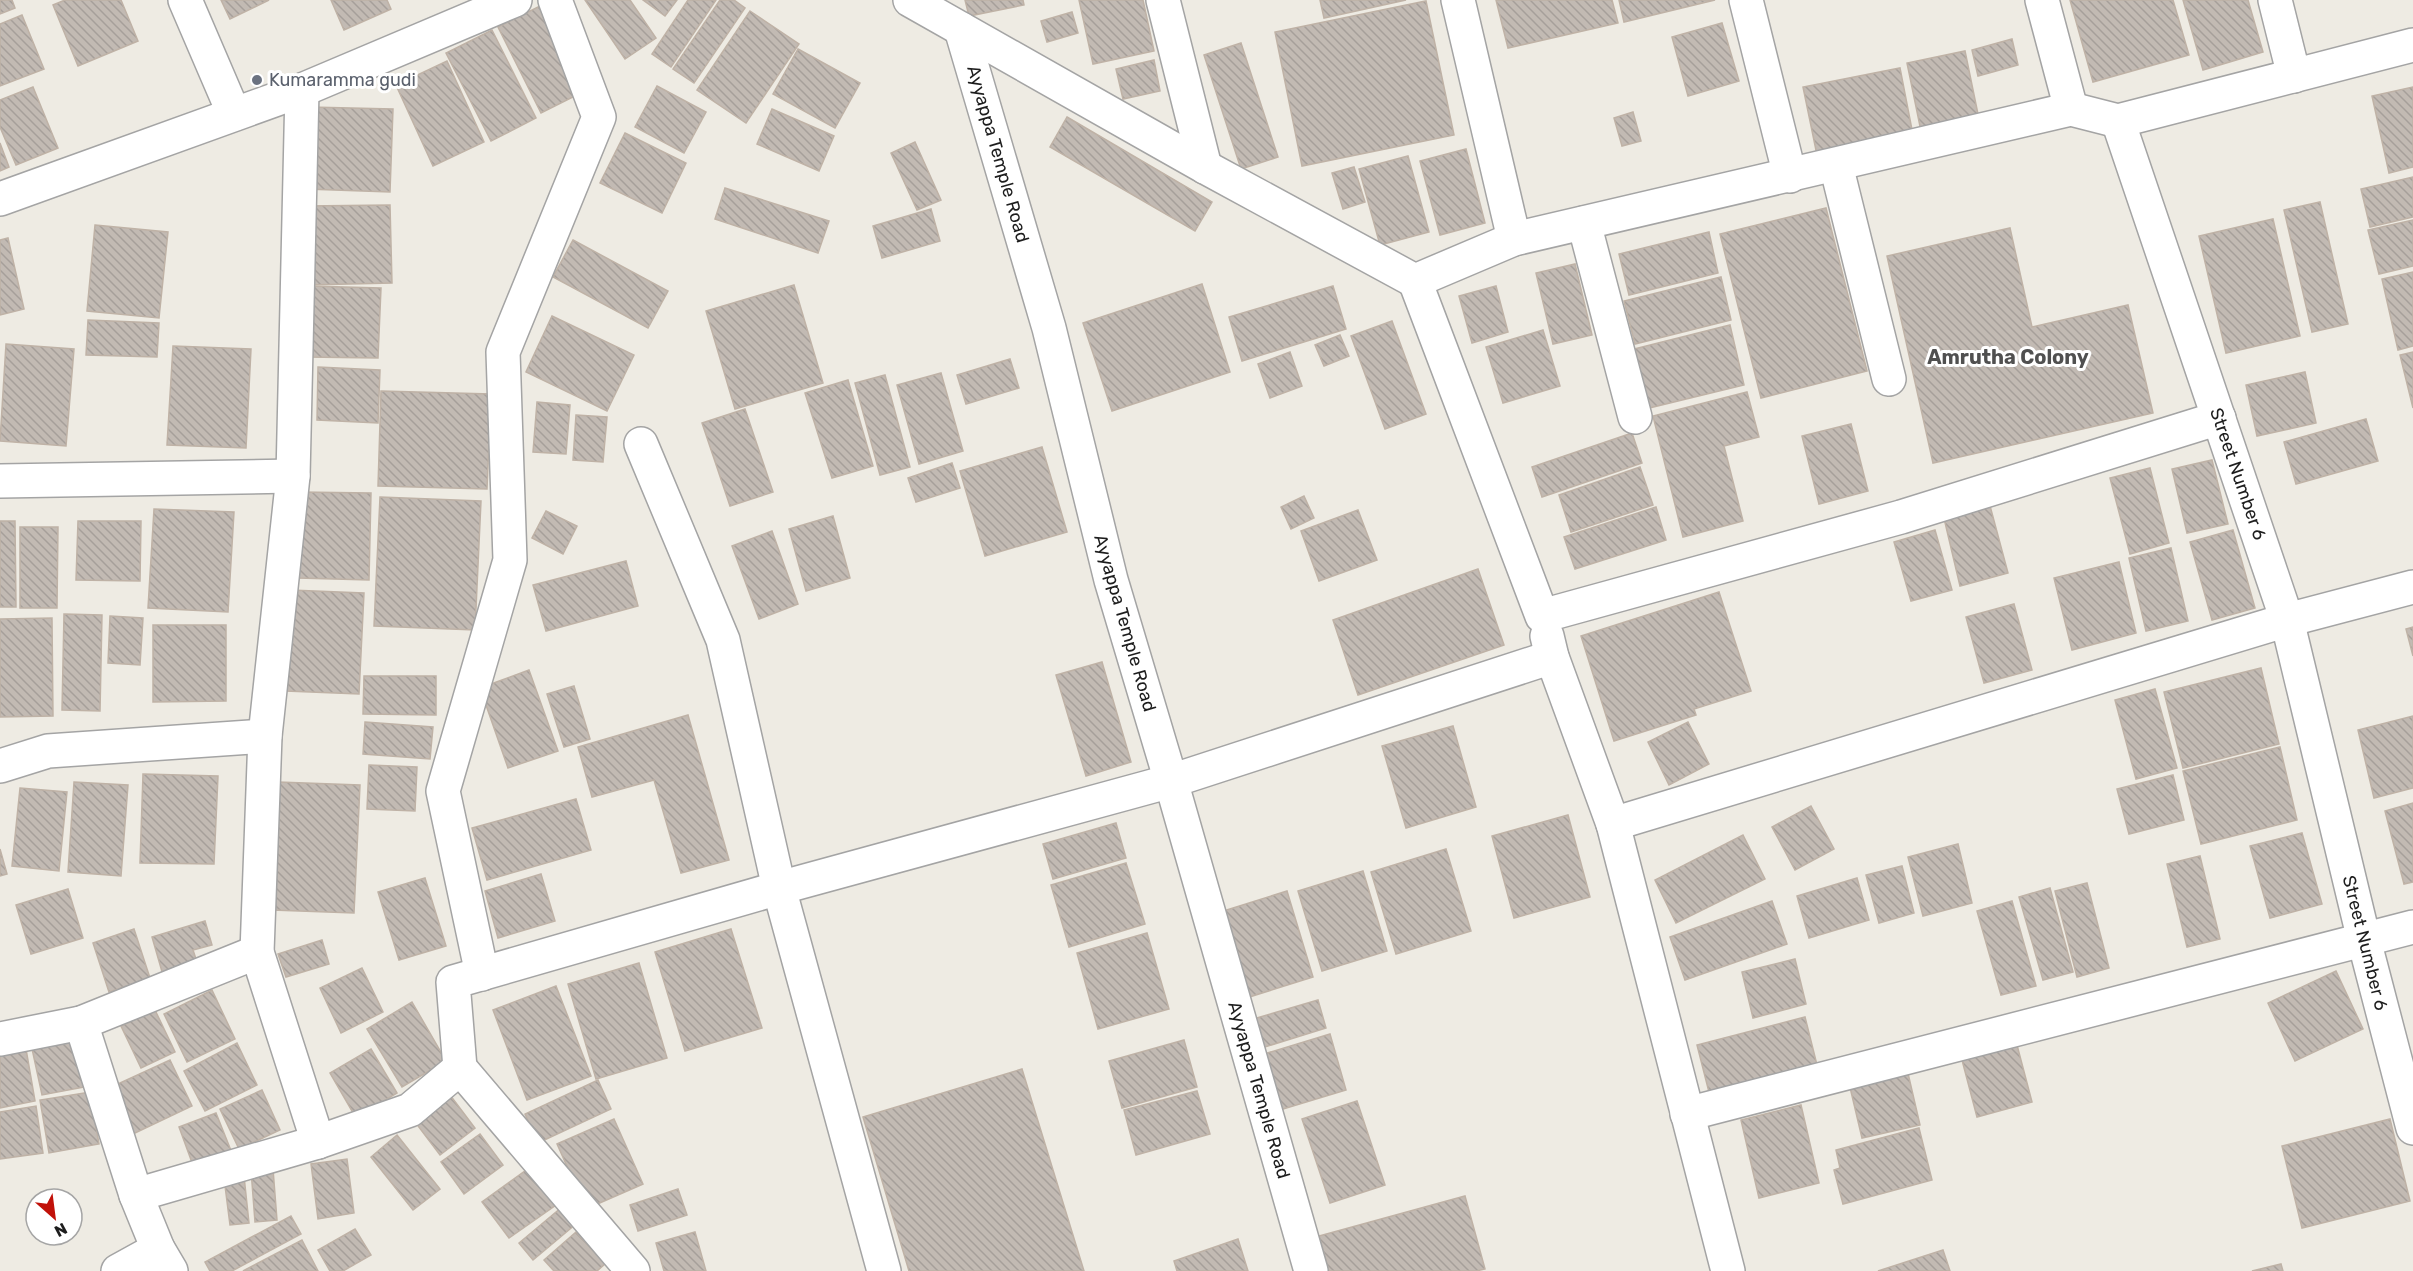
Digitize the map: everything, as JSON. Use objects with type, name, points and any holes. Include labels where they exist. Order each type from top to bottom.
[{"type":"street","points":[[184,0],[234,114]]},
{"type":"street","points":[[0,199],[302,90],[515,0]]},
{"type":"street","points":[[482,974],[442,791],[510,560],[502,352],[599,117],[555,0]]},
{"type":"street","points":[[910,0],[1205,167],[1415,280],[1542,616],[1552,657],[1613,824],[1728,1271]]},
{"type":"street","points":[[1163,0],[1205,167]]},
{"type":"street","points":[[1458,0],[1514,239]]},
{"type":"street","points":[[1746,0],[1790,176]]},
{"type":"street","points":[[2042,0],[2072,109]]},
{"type":"street","points":[[2275,0],[2294,76]]},
{"type":"street","name":"Ayyappa Temple Road","points":[[961,29],[1049,328],[1111,580],[1171,780],[1311,1271]]},
{"type":"street","points":[[1415,280],[1514,239],[2072,109],[2118,121],[2413,45]]},
{"type":"street","points":[[302,90],[293,476],[265,736],[257,952],[318,1142]]},
{"type":"street","name":"Street Number 6","points":[[2118,121],[2287,620],[2364,940],[2413,1128]]},
{"type":"street","points":[[1836,165],[1889,379]]},
{"type":"street","points":[[1584,223],[1635,417]]},
{"type":"street","points":[[1542,616],[1901,517],[2219,418]]},
{"type":"street","points":[[641,444],[723,640],[779,888],[884,1271]]},
{"type":"street","points":[[0,481],[293,476]]},
{"type":"street","points":[[1613,824],[2287,620],[2413,587]]},
{"type":"street","points":[[633,1271],[460,1068],[453,982],[779,888],[1171,780],[1552,657]]},
{"type":"street","points":[[0,766],[48,751],[265,736]]},
{"type":"street","points":[[1687,1114],[2413,927]]},
{"type":"street","points":[[0,1039],[81,1023],[257,952]]},
{"type":"street","points":[[81,1023],[136,1195],[164,1260],[118,1271]]},
{"type":"street","points":[[136,1195],[318,1142],[410,1110],[460,1068]]},
{"type":"building","points":[[0,0],[12,0],[15,8],[0,14]]},
{"type":"building","points":[[65,0],[121,0],[138,41],[78,66],[53,5]]},
{"type":"building","points":[[221,0],[269,0],[230,19]]},
{"type":"building","points":[[331,0],[387,0],[391,9],[344,30]]},
{"type":"building","points":[[585,0],[630,0],[656,38],[625,59]]},
{"type":"building","points":[[643,0],[677,0],[665,16]]},
{"type":"building","points":[[688,0],[716,0],[671,67],[652,54]]},
{"type":"building","points":[[720,0],[734,0],[745,8],[694,83],[673,69]]},
{"type":"building","points":[[965,0],[1023,0],[1024,5],[969,16]]},
{"type":"building","points":[[1079,0],[1143,0],[1154,51],[1093,64]]},
{"type":"building","points":[[1320,0],[1406,0],[1324,18]]},
{"type":"building","points":[[1496,0],[1612,0],[1618,23],[1508,48]]},
{"type":"building","points":[[1619,0],[1715,0],[1624,22]]},
{"type":"building","points":[[2070,0],[2173,0],[2189,55],[2093,82]]},
{"type":"building","points":[[2183,0],[2248,0],[2263,52],[2203,70]]},
{"type":"building","points":[[1426,1],[1454,135],[1302,166],[1275,32]]},
{"type":"building","points":[[540,6],[583,92],[541,113],[498,27]]},
{"type":"building","points":[[750,11],[799,44],[746,123],[697,90]]},
{"type":"building","points":[[1072,12],[1078,33],[1047,42],[1041,21]]},
{"type":"building","points":[[22,15],[44,69],[0,86],[0,24]]},
{"type":"building","points":[[1722,23],[1739,81],[1688,96],[1672,37]]},
{"type":"building","points":[[492,30],[536,118],[491,141],[446,53]]},
{"type":"building","points":[[2012,39],[2018,65],[1978,76],[1972,50]]},
{"type":"building","points":[[1241,43],[1278,157],[1241,169],[1204,55]]},
{"type":"building","points":[[798,49],[860,83],[835,128],[773,94]]},
{"type":"building","points":[[1965,51],[1979,119],[1921,131],[1907,63]]},
{"type":"building","points":[[1154,60],[1160,91],[1123,99],[1116,69]]},
{"type":"building","points":[[447,61],[484,142],[433,166],[396,85]]},
{"type":"building","points":[[1900,68],[1913,135],[1817,155],[1803,87]]},
{"type":"building","points":[[657,86],[706,112],[684,153],[635,127]]},
{"type":"building","points":[[33,87],[58,148],[16,165],[0,127],[0,100]]},
{"type":"building","points":[[2413,87],[2413,167],[2389,173],[2372,96]]},
{"type":"building","points":[[309,107],[393,109],[390,192],[306,189]]},
{"type":"building","points":[[772,109],[834,136],[819,171],[757,144]]},
{"type":"building","points":[[1633,112],[1641,141],[1622,146],[1614,118]]},
{"type":"building","points":[[1067,117],[1212,202],[1195,231],[1050,147]]},
{"type":"building","points":[[625,133],[686,163],[662,213],[600,183]]},
{"type":"building","points":[[915,142],[941,200],[917,210],[891,153]]},
{"type":"building","points":[[0,143],[9,167],[0,171]]},
{"type":"building","points":[[1466,149],[1485,223],[1440,235],[1420,161]]},
{"type":"building","points":[[1408,156],[1429,232],[1380,245],[1359,169]]},
{"type":"building","points":[[1354,167],[1365,202],[1343,209],[1332,173]]},
{"type":"building","points":[[2413,177],[2413,217],[2370,227],[2361,189]]},
{"type":"building","points":[[725,188],[829,221],[818,253],[715,219]]},
{"type":"building","points":[[2320,202],[2348,324],[2312,332],[2284,210]]},
{"type":"building","points":[[390,205],[392,283],[307,285],[305,206]]},
{"type":"building","points":[[1826,208],[1867,371],[1761,398],[1720,234]]},
{"type":"building","points":[[931,209],[940,241],[882,258],[873,226]]},
{"type":"building","points":[[2273,219],[2300,336],[2226,353],[2199,236]]},
{"type":"building","points":[[2413,220],[2413,266],[2379,274],[2368,230]]},
{"type":"building","points":[[95,225],[168,232],[159,318],[87,311]]},
{"type":"building","points":[[2010,228],[2032,327],[2128,305],[2153,413],[1933,463],[1887,256]]},
{"type":"building","points":[[1709,232],[1718,273],[1629,295],[1619,254]]},
{"type":"building","points":[[8,238],[24,309],[0,315],[0,240]]},
{"type":"building","points":[[573,240],[668,291],[648,328],[553,277]]},
{"type":"building","points":[[1575,264],[1592,335],[1553,344],[1536,273]]},
{"type":"building","points":[[2413,272],[2413,346],[2398,350],[2382,279]]},
{"type":"building","points":[[1721,277],[1731,320],[1635,344],[1624,301]]},
{"type":"building","points":[[1202,284],[1230,372],[1112,411],[1083,323]]},
{"type":"building","points":[[794,285],[823,383],[735,409],[706,311]]},
{"type":"building","points":[[308,286],[381,288],[378,358],[305,357]]},
{"type":"building","points":[[1333,286],[1346,329],[1242,361],[1229,317]]},
{"type":"building","points":[[1496,286],[1508,332],[1472,343],[1459,296]]},
{"type":"building","points":[[552,316],[634,355],[607,411],[526,372]]},
{"type":"building","points":[[88,320],[159,323],[157,357],[86,355]]},
{"type":"building","points":[[1392,321],[1426,414],[1385,429],[1351,336]]},
{"type":"building","points":[[1730,325],[1744,385],[1645,409],[1630,350]]},
{"type":"building","points":[[1543,330],[1560,386],[1503,403],[1486,347]]},
{"type":"building","points":[[1340,335],[1349,356],[1324,366],[1315,345]]},
{"type":"building","points":[[6,344],[74,349],[66,446],[0,441]]},
{"type":"building","points":[[173,346],[251,349],[246,448],[167,445]]},
{"type":"building","points":[[1290,352],[1302,386],[1270,398],[1258,364]]},
{"type":"building","points":[[2413,352],[2413,408],[2400,355]]},
{"type":"building","points":[[1010,359],[1019,388],[966,404],[957,375]]},
{"type":"building","points":[[318,367],[380,370],[378,423],[317,420]]},
{"type":"building","points":[[2305,372],[2316,423],[2257,436],[2246,385]]},
{"type":"building","points":[[941,373],[963,451],[919,464],[897,385]]},
{"type":"building","points":[[885,375],[910,467],[880,475],[855,383]]},
{"type":"building","points":[[848,380],[873,466],[832,478],[805,393]]},
{"type":"building","points":[[381,391],[491,394],[487,489],[378,486]]},
{"type":"building","points":[[1747,392],[1759,437],[1724,446],[1743,521],[1683,537],[1653,416]]},
{"type":"building","points":[[537,402],[570,405],[566,454],[533,452]]},
{"type":"building","points":[[745,409],[773,492],[730,506],[702,423]]},
{"type":"building","points":[[576,415],[607,417],[603,462],[573,460]]},
{"type":"building","points":[[2366,419],[2378,461],[2296,484],[2284,442]]},
{"type":"building","points":[[1851,424],[1868,491],[1819,504],[1802,436]]},
{"type":"building","points":[[1632,433],[1642,463],[1542,497],[1532,467]]},
{"type":"building","points":[[1042,447],[1067,532],[985,556],[960,471]]},
{"type":"building","points":[[2212,460],[2228,524],[2187,533],[2172,469]]},
{"type":"building","points":[[952,463],[960,488],[916,502],[908,478]]},
{"type":"building","points":[[1640,467],[1653,505],[1571,532],[1559,495]]},
{"type":"building","points":[[2150,468],[2169,543],[2130,554],[2110,478]]},
{"type":"building","points":[[300,492],[371,493],[369,580],[298,578]]},
{"type":"building","points":[[1304,496],[1314,518],[1291,529],[1281,507]]},
{"type":"building","points":[[380,497],[481,501],[475,630],[374,626]]},
{"type":"building","points":[[1989,502],[2008,573],[1960,586],[1943,514]]},
{"type":"building","points":[[1656,507],[1666,540],[1575,569],[1564,537]]},
{"type":"building","points":[[154,509],[234,512],[228,612],[148,608]]},
{"type":"building","points":[[1358,510],[1377,560],[1319,581],[1301,531]]},
{"type":"building","points":[[546,511],[577,526],[563,554],[532,538]]},
{"type":"building","points":[[833,516],[850,578],[806,591],[789,529]]},
{"type":"building","points":[[0,521],[15,521],[16,607],[0,607]]},
{"type":"building","points":[[78,521],[141,521],[140,581],[76,580]]},
{"type":"building","points":[[20,527],[58,527],[57,608],[20,608]]},
{"type":"building","points":[[1935,530],[1952,590],[1911,601],[1894,542]]},
{"type":"building","points":[[2233,530],[2255,608],[2212,620],[2190,542]]},
{"type":"building","points":[[772,531],[798,604],[759,619],[732,546]]},
{"type":"building","points":[[2171,548],[2188,621],[2146,631],[2129,558]]},
{"type":"building","points":[[626,561],[638,606],[546,631],[533,585]]},
{"type":"building","points":[[2119,562],[2136,633],[2072,650],[2054,578]]},
{"type":"building","points":[[1478,569],[1504,645],[1358,695],[1333,620]]},
{"type":"building","points":[[290,590],[364,593],[359,694],[286,691]]},
{"type":"building","points":[[1719,592],[1751,691],[1694,709],[1696,715],[1614,741],[1581,636]]},
{"type":"building","points":[[2014,604],[2032,670],[1984,683],[1966,617]]},
{"type":"building","points":[[64,614],[102,615],[100,711],[62,710]]},
{"type":"building","points":[[110,616],[143,618],[140,665],[108,663]]},
{"type":"building","points":[[52,618],[53,716],[0,717],[0,619]]},
{"type":"building","points":[[153,625],[226,625],[226,701],[153,702]]},
{"type":"building","points":[[2413,627],[2413,656],[2406,629]]},
{"type":"building","points":[[1102,662],[1131,762],[1086,776],[1056,675]]},
{"type":"building","points":[[2261,668],[2279,744],[2183,768],[2164,692]]},
{"type":"building","points":[[529,670],[558,751],[508,768],[480,688]]},
{"type":"building","points":[[364,676],[436,676],[436,715],[363,714]]},
{"type":"building","points":[[574,686],[590,739],[564,747],[547,694]]},
{"type":"building","points":[[2155,689],[2177,768],[2136,779],[2115,700]]},
{"type":"building","points":[[688,715],[729,860],[681,873],[654,780],[592,797],[578,747]]},
{"type":"building","points":[[2413,716],[2413,788],[2374,798],[2358,730]]},
{"type":"building","points":[[365,722],[433,727],[430,759],[363,754]]},
{"type":"building","points":[[1688,722],[1709,764],[1669,785],[1648,742]]},
{"type":"building","points":[[1453,726],[1476,807],[1406,828],[1382,746]]},
{"type":"building","points":[[2280,747],[2297,820],[2201,844],[2183,771]]},
{"type":"building","points":[[369,765],[417,767],[415,811],[367,809]]},
{"type":"building","points":[[143,774],[218,776],[214,864],[140,863]]},
{"type":"building","points":[[2173,775],[2184,820],[2129,834],[2117,789]]},
{"type":"building","points":[[74,782],[128,785],[121,876],[68,872]]},
{"type":"building","points":[[278,782],[360,785],[354,913],[272,910]]},
{"type":"building","points":[[20,788],[67,792],[59,871],[12,866]]},
{"type":"building","points":[[576,799],[591,850],[487,880],[472,828]]},
{"type":"building","points":[[2413,803],[2413,882],[2404,884],[2385,811]]},
{"type":"building","points":[[1811,806],[1834,849],[1795,870],[1772,827]]},
{"type":"building","points":[[1568,815],[1590,897],[1514,918],[1492,836]]},
{"type":"building","points":[[1116,823],[1126,858],[1053,879],[1043,844]]},
{"type":"building","points":[[2302,833],[2322,904],[2270,918],[2250,846]]},
{"type":"building","points":[[1743,835],[1765,879],[1676,923],[1655,880]]},
{"type":"building","points":[[1958,844],[1972,903],[1923,916],[1908,857]]},
{"type":"building","points":[[0,849],[7,874],[0,876]]},
{"type":"building","points":[[1446,849],[1471,931],[1396,954],[1371,872]]},
{"type":"building","points":[[2200,856],[2220,939],[2187,947],[2167,864]]},
{"type":"building","points":[[1126,863],[1145,924],[1069,947],[1051,885]]},
{"type":"building","points":[[1902,866],[1914,913],[1879,923],[1866,875]]},
{"type":"building","points":[[1363,871],[1387,951],[1322,971],[1298,891]]},
{"type":"building","points":[[541,874],[555,921],[498,938],[485,891]]},
{"type":"building","points":[[425,878],[446,946],[399,960],[378,892]]},
{"type":"building","points":[[1857,878],[1869,920],[1809,938],[1797,896]]},
{"type":"building","points":[[2087,883],[2109,968],[2077,977],[2055,891]]},
{"type":"building","points":[[2050,888],[2073,972],[2043,980],[2019,897]]},
{"type":"building","points":[[68,889],[83,938],[31,954],[16,905]]},
{"type":"building","points":[[1287,891],[1313,977],[1243,999],[1217,913]]},
{"type":"building","points":[[1772,901],[1787,944],[1685,980],[1670,937]]},
{"type":"building","points":[[2012,901],[2036,986],[2001,995],[1977,911]]},
{"type":"building","points":[[205,921],[212,945],[193,950],[200,971],[165,982],[152,937]]},
{"type":"building","points":[[134,929],[150,978],[109,992],[93,943]]},
{"type":"building","points":[[731,929],[762,1028],[685,1051],[655,952]]},
{"type":"building","points":[[1147,933],[1169,1009],[1098,1029],[1077,953]]},
{"type":"building","points":[[322,940],[329,964],[286,977],[278,954]]},
{"type":"building","points":[[1795,959],[1806,1004],[1753,1018],[1742,972]]},
{"type":"building","points":[[639,963],[667,1058],[596,1079],[568,984]]},
{"type":"building","points":[[362,968],[383,1012],[341,1033],[320,988]]},
{"type":"building","points":[[2336,971],[2363,1029],[2295,1061],[2268,1003]]},
{"type":"building","points":[[556,986],[591,1076],[527,1100],[493,1010]]},
{"type":"building","points":[[212,990],[235,1039],[187,1062],[164,1014]]},
{"type":"building","points":[[1318,1000],[1326,1028],[1252,1051],[1243,1022]]},
{"type":"building","points":[[412,1002],[446,1061],[402,1087],[367,1029]]},
{"type":"building","points":[[155,1010],[175,1052],[141,1068],[121,1026]]},
{"type":"building","points":[[1805,1017],[1818,1069],[1710,1096],[1697,1045]]},
{"type":"building","points":[[80,1034],[90,1086],[42,1095],[31,1044]]},
{"type":"building","points":[[1330,1034],[1346,1090],[1267,1114],[1251,1058]]},
{"type":"building","points":[[1184,1040],[1197,1087],[1122,1108],[1109,1061]]},
{"type":"building","points":[[237,1043],[257,1085],[205,1111],[184,1071]]},
{"type":"building","points":[[2017,1045],[2032,1102],[1977,1117],[1962,1060]]},
{"type":"building","points":[[26,1049],[35,1101],[0,1108],[0,1054]]},
{"type":"building","points":[[371,1049],[397,1093],[356,1118],[330,1073]]},
{"type":"building","points":[[170,1060],[192,1106],[133,1134],[111,1087]]},
{"type":"building","points":[[1022,1069],[1084,1271],[909,1271],[863,1117]]},
{"type":"building","points":[[1907,1069],[1920,1125],[1862,1138],[1849,1083]]},
{"type":"building","points":[[598,1080],[611,1109],[538,1143],[525,1114]]},
{"type":"building","points":[[262,1090],[280,1130],[239,1149],[220,1109]]},
{"type":"building","points":[[1197,1091],[1210,1134],[1136,1155],[1124,1110]]},
{"type":"building","points":[[90,1092],[99,1144],[49,1153],[40,1100]]},
{"type":"building","points":[[450,1095],[475,1128],[440,1155],[415,1122]]},
{"type":"building","points":[[1357,1101],[1385,1185],[1330,1203],[1302,1119]]},
{"type":"building","points":[[1801,1105],[1819,1183],[1759,1198],[1741,1120]]},
{"type":"building","points":[[36,1106],[43,1153],[0,1159],[0,1112]]},
{"type":"building","points":[[216,1113],[232,1153],[194,1168],[179,1127]]},
{"type":"building","points":[[614,1119],[643,1184],[586,1209],[557,1144]]},
{"type":"building","points":[[2390,1119],[2410,1201],[2302,1228],[2282,1146]]},
{"type":"building","points":[[1919,1128],[1932,1180],[1843,1204],[1834,1170],[1840,1168],[1836,1150]]},
{"type":"building","points":[[480,1134],[503,1165],[464,1194],[441,1162]]},
{"type":"building","points":[[397,1135],[440,1189],[413,1210],[371,1157]]},
{"type":"building","points":[[347,1159],[354,1213],[318,1219],[311,1164]]},
{"type":"building","points":[[529,1168],[556,1205],[509,1238],[482,1202]]},
{"type":"building","points":[[273,1169],[277,1220],[255,1222],[251,1170]]},
{"type":"building","points":[[244,1176],[249,1223],[230,1225],[224,1178]]},
{"type":"building","points":[[678,1189],[687,1215],[638,1231],[630,1205]]},
{"type":"building","points":[[1465,1196],[1485,1269],[1476,1271],[1329,1271],[1319,1236]]},
{"type":"building","points":[[562,1207],[576,1224],[533,1260],[519,1243]]},
{"type":"building","points":[[291,1216],[301,1234],[232,1271],[210,1271],[205,1262]]},
{"type":"building","points":[[355,1229],[371,1255],[343,1271],[330,1271],[318,1250]]},
{"type":"building","points":[[576,1232],[605,1264],[597,1271],[554,1271],[544,1260]]},
{"type":"building","points":[[695,1232],[706,1271],[664,1271],[656,1243]]},
{"type":"building","points":[[1238,1239],[1248,1271],[1177,1271],[1174,1261]]},
{"type":"building","points":[[302,1240],[318,1271],[243,1271]]},
{"type":"building","points":[[1943,1250],[1950,1271],[1878,1271]]},
{"type":"building","points":[[2281,1264],[2283,1271],[2252,1271]]},
{"type":"place","name":"Kumaramma gudi","points":[[257,80]]},
{"type":"district","name":"Amrutha Colony","points":[[2008,357]]}]
